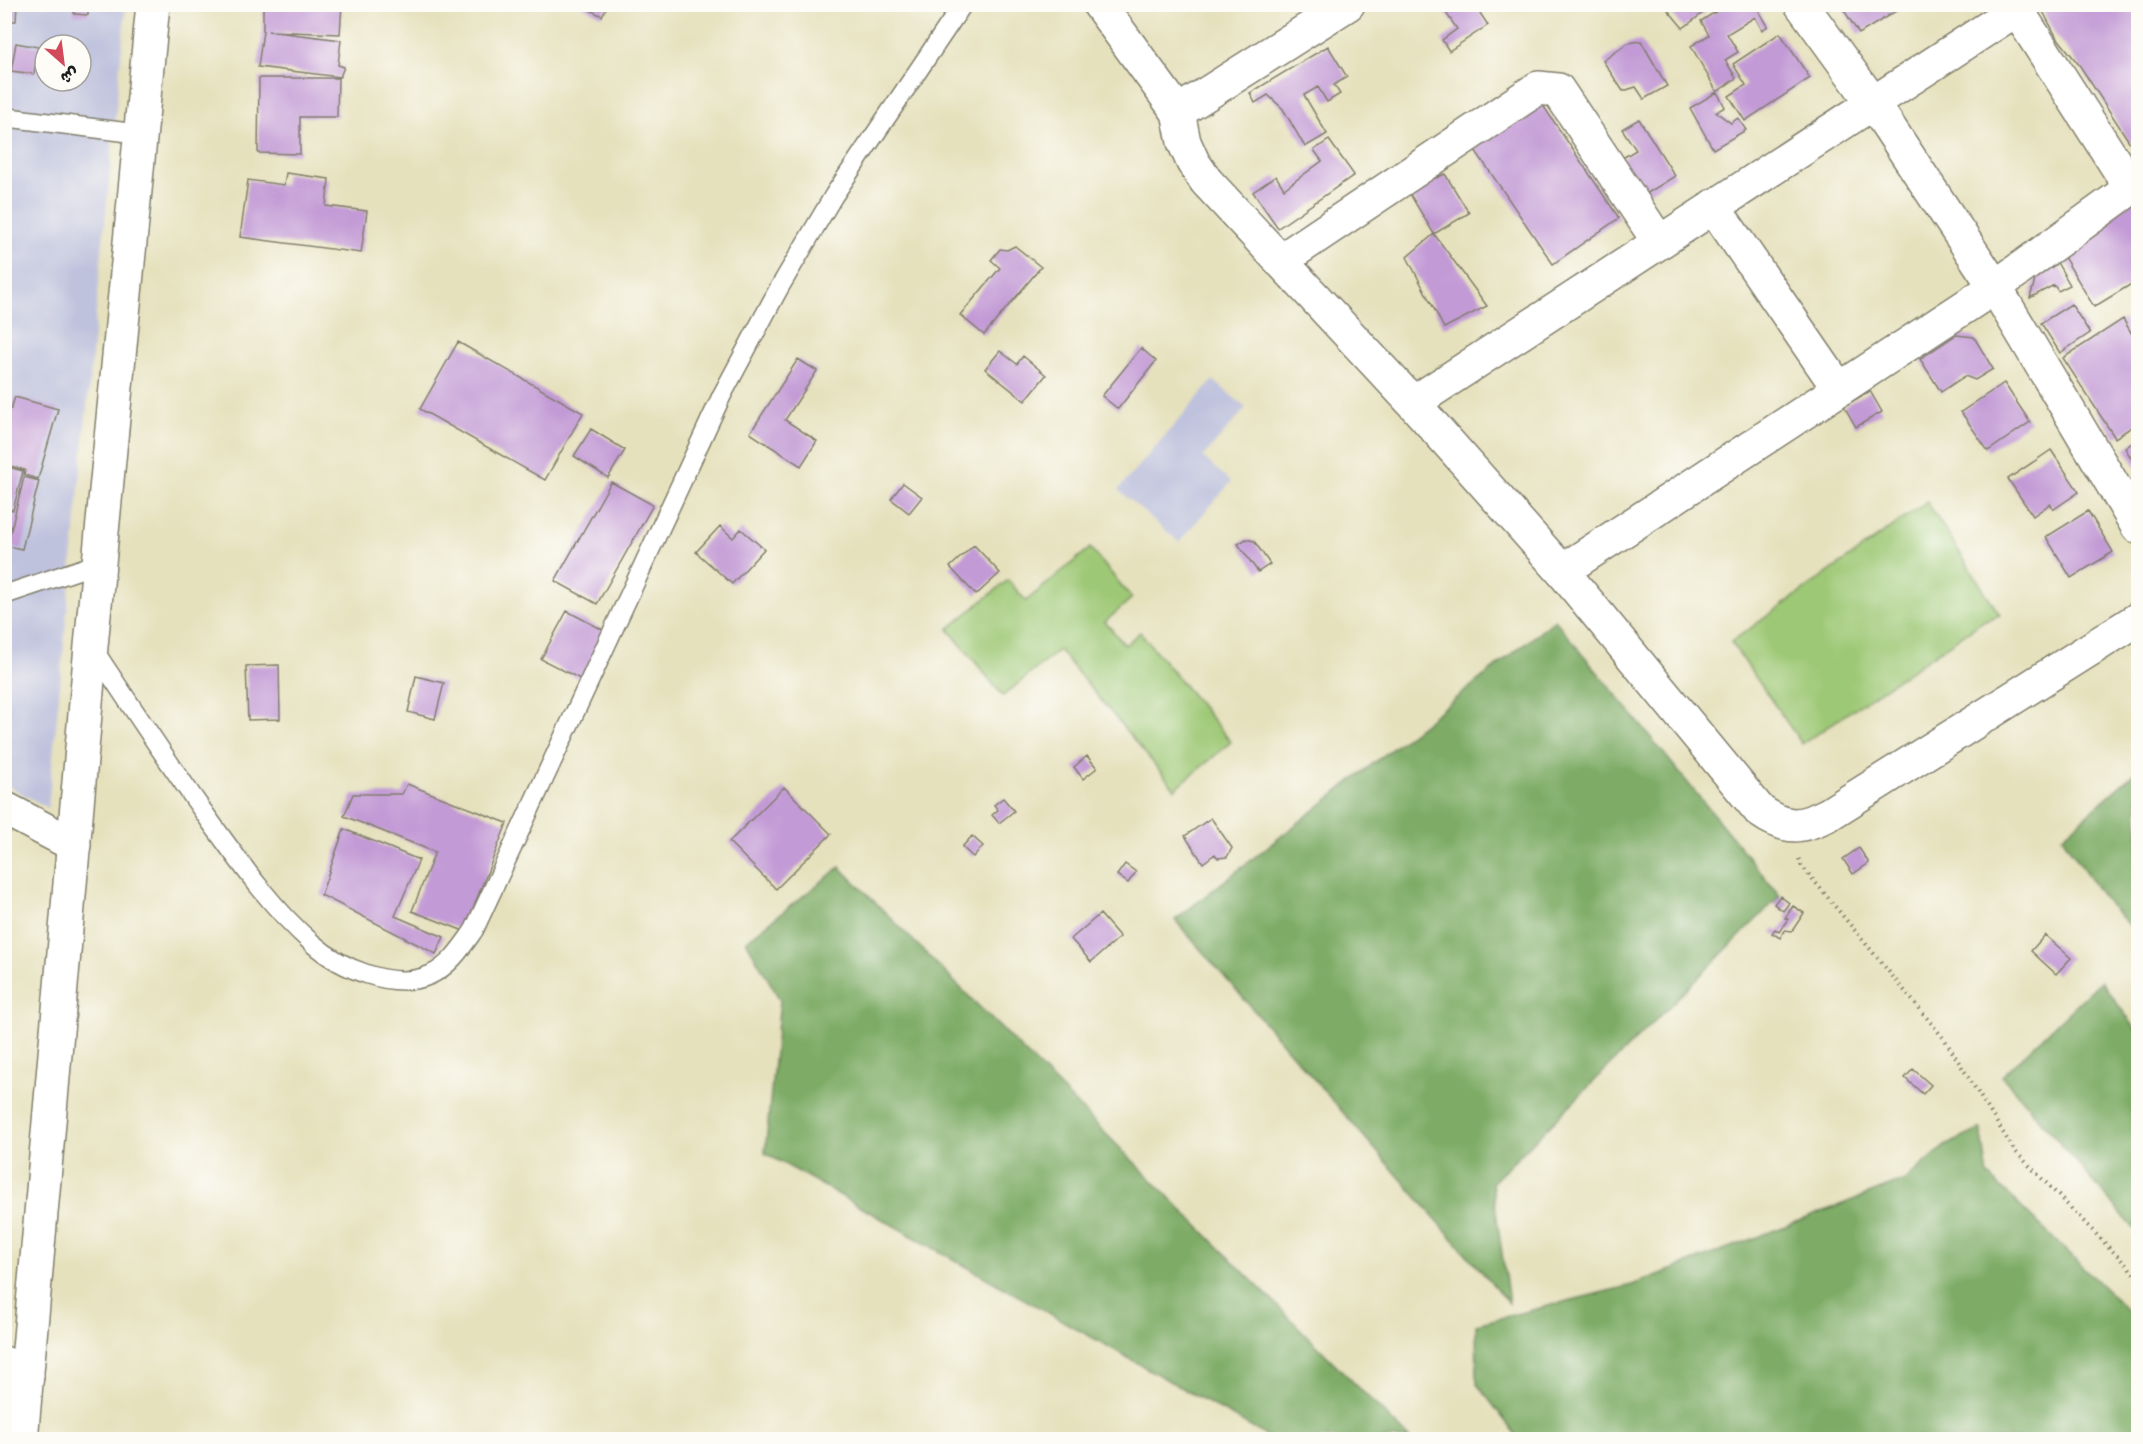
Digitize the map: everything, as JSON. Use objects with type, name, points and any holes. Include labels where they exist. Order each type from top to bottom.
[{"type":"street","points":[[21,1440],[16,1370],[74,845],[153,4]]},
{"type":"street","points":[[1099,4],[1178,112],[1184,142],[1206,181],[1413,403],[1562,571],[1760,811],[1775,822],[1791,826],[1813,822],[1830,814],[2139,619]]},
{"type":"street","points":[[1178,112],[1348,4]]},
{"type":"street","points":[[1801,4],[1873,103],[1995,287],[2139,527]]},
{"type":"street","points":[[1413,403],[2021,7],[2135,185],[1995,287],[1562,571]]},
{"type":"street","points":[[1280,261],[1539,88],[1558,90],[1659,242]]},
{"type":"street","points":[[1713,206],[1839,389]]},
{"type":"street","points":[[4,808],[74,845]]},
{"type":"lane","points":[[91,646],[173,770],[249,875],[281,914],[314,945],[345,965],[370,976],[407,980],[430,975],[454,959],[474,930],[722,395],[773,300],[834,195],[963,4]]},
{"type":"lane","points":[[4,117],[141,134]]},
{"type":"lane","points":[[4,595],[99,563]]},
{"type":"path","points":[[1791,826],[1801,865],[1945,1040],[2014,1150],[2139,1277]]},
{"type":"shaded area","points":[[5,5],[126,5],[48,808],[5,784]]},
{"type":"shaded area","points":[[1213,380],[1246,408],[1203,457],[1231,482],[1179,542],[1118,490]]},
{"type":"green space","points":[[1927,502],[2000,615],[1985,620],[1802,744],[1731,642]]},
{"type":"green space","points":[[1090,548],[1132,598],[1105,622],[1125,645],[1140,632],[1231,742],[1175,789],[1059,650],[1003,696],[948,629],[1008,580],[1026,601]]},
{"type":"green space","points":[[1555,620],[1780,896],[1492,1183],[1509,1303],[1175,920]]},
{"type":"green space","points":[[2138,770],[2138,934],[2104,899],[2062,837]]},
{"type":"green space","points":[[840,867],[1410,1439],[1272,1439],[765,1153],[780,1000],[746,941]]},
{"type":"green space","points":[[2101,981],[2138,1032],[2138,1233],[2002,1076]]},
{"type":"green space","points":[[1981,1129],[1988,1175],[2138,1321],[2138,1439],[1519,1439],[1477,1384],[1476,1324],[1632,1285],[1905,1180],[1945,1146]]},
{"type":"building","points":[[4,4],[17,4],[16,21],[4,21]]},
{"type":"building","points":[[74,4],[88,4],[88,15],[74,14]]},
{"type":"building","points":[[263,4],[342,4],[340,34],[268,31],[341,40],[338,65],[344,67],[340,77],[258,67],[263,31]]},
{"type":"building","points":[[578,4],[608,4],[602,16]]},
{"type":"building","points":[[1440,4],[1474,4],[1488,25],[1449,51],[1442,40],[1457,29]]},
{"type":"building","points":[[1663,4],[1715,4],[1683,28]]},
{"type":"building","points":[[1728,4],[1755,4],[1768,26],[1762,30],[1755,17],[1727,34],[1738,52],[1725,60],[1736,78],[1717,92],[1691,46],[1709,35],[1701,21]]},
{"type":"building","points":[[1840,4],[1907,4],[1859,34]]},
{"type":"building","points":[[2039,4],[2138,4],[2138,137],[2130,143],[2080,66],[2056,36]]},
{"type":"building","points":[[1780,33],[1810,78],[1745,121],[1729,96],[1746,85],[1733,64]]},
{"type":"building","points":[[1641,41],[1667,86],[1644,99],[1636,87],[1623,91],[1603,61],[1628,43]]},
{"type":"building","points":[[16,43],[33,46],[33,74],[11,71]]},
{"type":"building","points":[[1328,46],[1347,77],[1334,85],[1340,94],[1327,102],[1318,87],[1304,95],[1327,134],[1305,147],[1283,109],[1268,95],[1255,103],[1250,93]]},
{"type":"building","points":[[259,78],[338,78],[337,117],[300,117],[300,154],[258,153]]},
{"type":"building","points":[[1717,92],[1725,107],[1716,112],[1731,123],[1738,118],[1746,130],[1713,149],[1690,108]]},
{"type":"building","points":[[1540,101],[1619,218],[1553,264],[1473,147]]},
{"type":"building","points":[[1639,119],[1675,176],[1643,196],[1619,160],[1636,150],[1622,129]]},
{"type":"building","points":[[1329,140],[1354,175],[1278,228],[1253,192],[1276,176],[1284,189],[1322,161],[1314,150]]},
{"type":"building","points":[[1431,169],[1436,178],[1445,174],[1469,213],[1434,234],[1408,191]]},
{"type":"building","points":[[286,173],[329,179],[326,206],[367,211],[361,253],[240,237],[248,180],[284,185]]},
{"type":"building","points":[[2138,198],[2138,280],[2094,307],[2058,247]]},
{"type":"building","points":[[1434,234],[1487,306],[1444,328],[1407,257]]},
{"type":"building","points":[[1015,246],[1041,267],[984,335],[960,315],[1000,268],[991,260],[1000,249],[1007,250]]},
{"type":"building","points":[[2055,259],[2070,285],[2058,291],[2054,285],[2030,298],[2038,269]]},
{"type":"building","points":[[2071,304],[2090,333],[2060,353],[2041,323]]},
{"type":"building","points":[[2123,319],[2138,344],[2138,423],[2115,438],[2063,358]]},
{"type":"building","points":[[1956,335],[1974,337],[1993,369],[1975,380],[1965,376],[1941,392],[1920,359]]},
{"type":"building","points":[[458,342],[583,413],[545,480],[420,409]]},
{"type":"building","points":[[1141,348],[1156,361],[1118,409],[1102,396]]},
{"type":"building","points":[[1000,351],[1017,364],[1023,356],[1046,375],[1025,401],[985,369]]},
{"type":"building","points":[[798,359],[817,371],[785,420],[817,441],[801,466],[750,433]]},
{"type":"building","points":[[2004,383],[2030,422],[1988,451],[1961,412]]},
{"type":"building","points":[[1870,391],[1882,412],[1856,427],[1844,406]]},
{"type":"building","points":[[15,397],[58,409],[38,479],[24,475],[25,470],[4,464],[4,406],[11,409]]},
{"type":"building","points":[[591,429],[625,450],[608,478],[574,456]]},
{"type":"building","points":[[2138,439],[2138,470],[2125,448]]},
{"type":"building","points":[[2051,450],[2079,492],[2054,509],[2050,504],[2033,516],[2008,479]]},
{"type":"building","points":[[4,466],[23,471],[13,510],[4,508]]},
{"type":"building","points":[[24,477],[39,481],[22,549],[7,546]]},
{"type":"building","points":[[611,482],[653,505],[597,604],[555,581]]},
{"type":"building","points":[[903,483],[922,497],[909,513],[891,499]]},
{"type":"building","points":[[2088,511],[2113,552],[2071,578],[2046,537]]},
{"type":"building","points":[[720,526],[733,538],[741,529],[764,549],[732,584],[696,552]]},
{"type":"building","points":[[1246,539],[1254,541],[1270,564],[1258,572],[1238,544]]},
{"type":"building","points":[[974,545],[1000,573],[976,595],[950,567]]},
{"type":"building","points":[[567,611],[607,632],[582,680],[541,659]]},
{"type":"building","points":[[279,665],[280,719],[248,720],[246,666]]},
{"type":"building","points":[[416,676],[444,683],[435,719],[408,712]]},
{"type":"building","points":[[1087,756],[1097,768],[1083,779],[1074,767]]},
{"type":"building","points":[[407,784],[507,823],[464,931],[412,911],[435,852],[344,816],[353,794],[402,794]]},
{"type":"building","points":[[784,787],[831,834],[776,889],[729,842]]},
{"type":"building","points":[[1003,798],[1014,811],[999,823],[992,815],[998,810],[994,805]]},
{"type":"building","points":[[1211,818],[1232,848],[1227,857],[1218,858],[1215,854],[1203,863],[1185,836]]},
{"type":"building","points":[[344,829],[419,860],[395,916],[444,937],[436,954],[321,895]]},
{"type":"building","points":[[972,836],[983,846],[973,857],[962,847]]},
{"type":"building","points":[[1859,848],[1869,863],[1853,874],[1843,859]]},
{"type":"building","points":[[1125,864],[1136,872],[1128,883],[1117,875]]},
{"type":"building","points":[[1780,896],[1789,903],[1783,911],[1774,904]]},
{"type":"building","points":[[1793,906],[1804,913],[1792,931],[1785,930],[1780,938],[1772,933],[1775,929],[1779,932]]},
{"type":"building","points":[[1100,914],[1120,937],[1091,962],[1071,939]]},
{"type":"building","points":[[2045,935],[2071,958],[2056,974],[2031,951]]},
{"type":"building","points":[[1913,1069],[1931,1085],[1923,1094],[1905,1078]]}]
